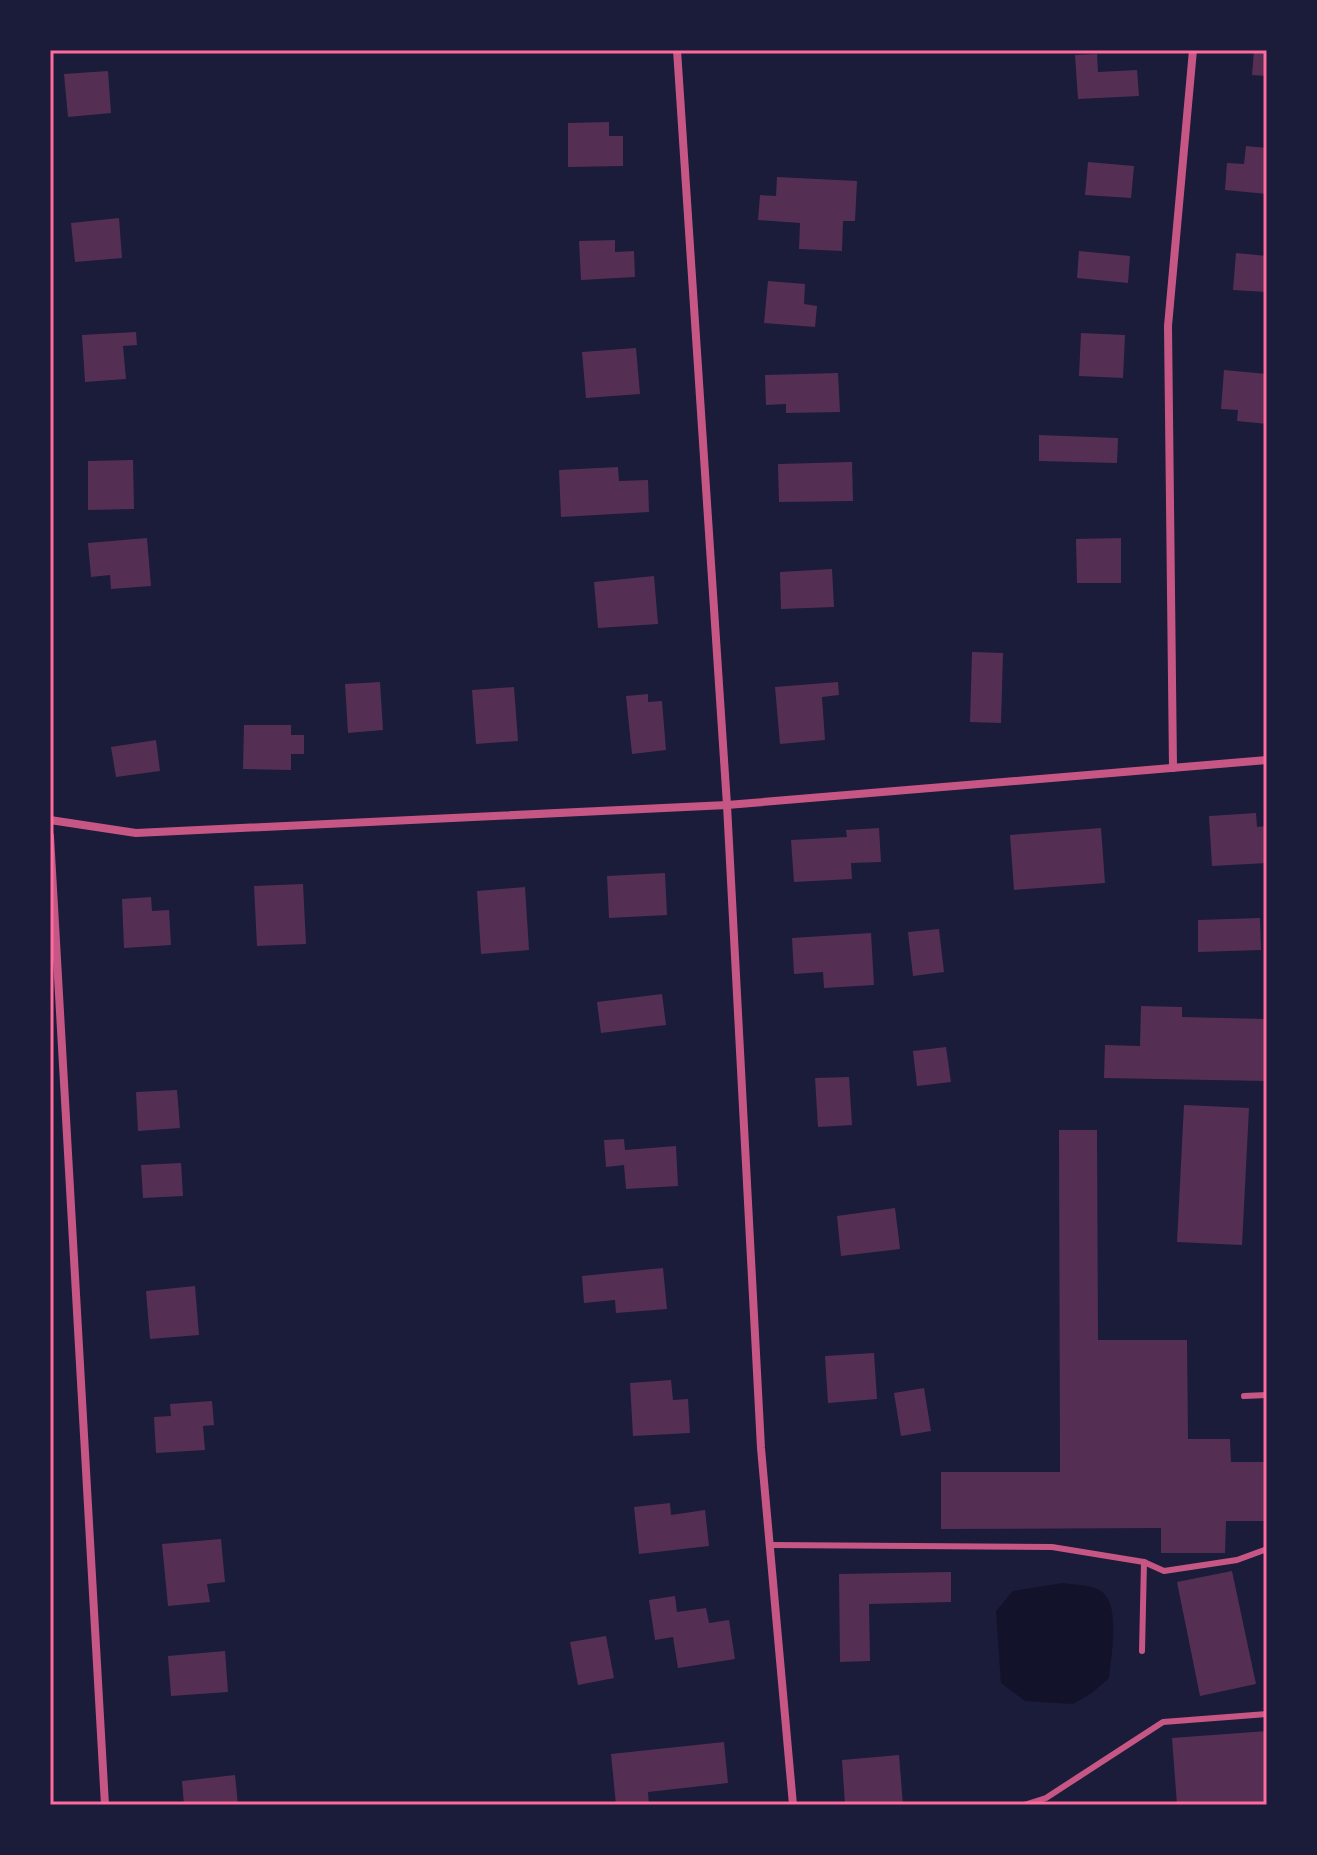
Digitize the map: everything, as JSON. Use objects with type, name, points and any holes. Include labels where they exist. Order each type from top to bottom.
[{"type":"street","points":[[677,50],[727,805],[761,1448],[793,1805]]},
{"type":"street","points":[[1173,768],[1168,326],[1193,50]]},
{"type":"street","points":[[50,820],[136,833],[727,805],[1267,760]]},
{"type":"street","points":[[50,836],[105,1805]]},
{"type":"lane","points":[[1244,1396],[1267,1395]]},
{"type":"lane","points":[[770,1545],[1052,1547],[1144,1562],[1164,1571],[1237,1560],[1267,1549]]},
{"type":"lane","points":[[1142,1651],[1144,1562]]},
{"type":"lane","points":[[1024,1805],[1046,1798],[1163,1722],[1267,1714]]},
{"type":"shaded area","points":[[1063,1583],[1093,1588],[1107,1598],[1113,1618],[1109,1678],[1073,1704],[1025,1701],[1001,1683],[996,1611],[1013,1591]]},
{"type":"building","points":[[1254,50],[1267,50],[1267,76],[1252,75]]},
{"type":"building","points":[[1097,54],[1098,72],[1137,70],[1139,96],[1078,99],[1075,55]]},
{"type":"building","points":[[108,71],[111,113],[68,117],[64,74]]},
{"type":"building","points":[[609,122],[609,136],[623,136],[623,166],[568,167],[568,123]]},
{"type":"building","points":[[1246,146],[1267,148],[1267,194],[1225,190],[1227,163],[1244,164]]},
{"type":"building","points":[[1088,162],[1134,166],[1131,198],[1085,195]]},
{"type":"building","points":[[777,177],[857,181],[855,221],[843,221],[842,251],[799,249],[800,223],[758,220],[760,195],[776,196]]},
{"type":"building","points":[[119,218],[122,258],[75,262],[71,223]]},
{"type":"building","points":[[615,240],[615,252],[634,251],[635,277],[581,280],[579,241]]},
{"type":"building","points":[[1079,251],[1130,256],[1128,283],[1077,278]]},
{"type":"building","points":[[1236,253],[1267,256],[1267,292],[1233,290]]},
{"type":"building","points":[[768,281],[805,284],[804,304],[817,306],[815,327],[764,323]]},
{"type":"building","points":[[136,332],[137,345],[123,346],[126,379],[85,382],[82,335]]},
{"type":"building","points":[[1081,333],[1125,335],[1123,378],[1079,376]]},
{"type":"building","points":[[636,348],[640,394],[586,398],[582,352]]},
{"type":"building","points":[[1224,370],[1267,374],[1267,424],[1237,421],[1238,410],[1221,409]]},
{"type":"building","points":[[838,373],[840,412],[786,413],[786,404],[766,405],[765,375]]},
{"type":"building","points":[[1039,435],[1118,438],[1117,463],[1039,461]]},
{"type":"building","points":[[133,460],[134,509],[88,510],[88,461]]},
{"type":"building","points":[[852,462],[853,501],[779,502],[778,464]]},
{"type":"building","points":[[618,467],[619,481],[648,480],[649,512],[561,517],[559,470]]},
{"type":"building","points":[[147,538],[151,586],[111,589],[110,575],[91,577],[88,543]]},
{"type":"building","points":[[1121,538],[1121,583],[1077,583],[1076,539]]},
{"type":"building","points":[[832,569],[834,607],[781,609],[780,572]]},
{"type":"building","points":[[654,576],[658,624],[598,628],[594,582]]},
{"type":"building","points":[[972,652],[1003,653],[1001,723],[970,722]]},
{"type":"building","points":[[380,682],[383,730],[348,733],[345,684]]},
{"type":"building","points":[[838,682],[839,695],[822,697],[825,740],[780,744],[775,687]]},
{"type":"building","points":[[514,687],[518,741],[476,744],[472,690]]},
{"type":"building","points":[[648,694],[648,702],[662,701],[666,750],[632,754],[626,696]]},
{"type":"building","points":[[244,725],[291,725],[291,735],[304,735],[304,754],[291,754],[291,770],[243,769]]},
{"type":"building","points":[[156,740],[160,771],[116,777],[111,747]]},
{"type":"building","points":[[1256,813],[1257,827],[1267,826],[1267,863],[1212,866],[1209,816]]},
{"type":"building","points":[[879,828],[881,862],[851,863],[852,879],[794,882],[791,840],[847,837],[846,830]]},
{"type":"building","points":[[1101,828],[1105,883],[1014,890],[1010,835]]},
{"type":"building","points":[[665,873],[667,915],[609,918],[607,876]]},
{"type":"building","points":[[303,884],[306,944],[257,946],[254,886]]},
{"type":"building","points":[[525,887],[529,950],[481,954],[477,891]]},
{"type":"building","points":[[151,897],[152,911],[169,910],[171,945],[124,948],[122,899]]},
{"type":"building","points":[[1260,918],[1261,950],[1198,952],[1198,920]]},
{"type":"building","points":[[939,929],[944,972],[913,976],[908,932]]},
{"type":"building","points":[[871,933],[874,985],[824,988],[823,972],[794,974],[792,938]]},
{"type":"building","points":[[662,994],[666,1025],[601,1033],[597,1002]]},
{"type":"building","points":[[1141,1006],[1182,1007],[1182,1017],[1267,1019],[1267,1081],[1104,1078],[1105,1045],[1140,1046]]},
{"type":"building","points":[[946,1047],[951,1082],[917,1086],[913,1051]]},
{"type":"building","points":[[849,1077],[852,1125],[818,1127],[815,1078]]},
{"type":"building","points":[[177,1090],[180,1128],[138,1131],[136,1092]]},
{"type":"building","points":[[1184,1105],[1249,1108],[1242,1245],[1177,1242]]},
{"type":"building","points":[[1059,1130],[1097,1130],[1098,1340],[1187,1340],[1188,1439],[1230,1439],[1231,1462],[1267,1462],[1267,1521],[1226,1521],[1225,1553],[1161,1553],[1161,1528],[941,1529],[941,1472],[1060,1472]]},
{"type":"building","points":[[624,1139],[625,1150],[676,1146],[678,1186],[626,1189],[624,1165],[606,1167],[604,1140]]},
{"type":"building","points":[[181,1163],[183,1196],[143,1198],[141,1165]]},
{"type":"building","points":[[895,1208],[900,1249],[841,1256],[837,1216]]},
{"type":"building","points":[[663,1268],[667,1309],[616,1313],[615,1300],[584,1303],[582,1276]]},
{"type":"building","points":[[195,1286],[199,1335],[150,1339],[146,1291]]},
{"type":"building","points":[[874,1353],[877,1399],[828,1403],[825,1356]]},
{"type":"building","points":[[671,1380],[673,1400],[688,1399],[690,1433],[633,1436],[630,1383]]},
{"type":"building","points":[[924,1388],[931,1431],[901,1436],[894,1393]]},
{"type":"building","points":[[212,1401],[214,1425],[203,1426],[205,1450],[156,1453],[154,1417],[171,1416],[170,1404]]},
{"type":"building","points":[[670,1503],[671,1515],[705,1510],[709,1546],[639,1554],[634,1507]]},
{"type":"building","points":[[221,1539],[225,1582],[207,1584],[210,1602],[168,1606],[162,1544]]},
{"type":"building","points":[[1232,1571],[1256,1684],[1200,1696],[1177,1582]]},
{"type":"building","points":[[951,1572],[951,1602],[869,1604],[870,1661],[840,1662],[839,1574]]},
{"type":"building","points":[[675,1596],[677,1612],[706,1608],[709,1623],[729,1620],[735,1659],[678,1668],[673,1637],[655,1640],[649,1600]]},
{"type":"building","points":[[606,1636],[614,1678],[578,1685],[570,1642]]},
{"type":"building","points":[[225,1651],[228,1692],[171,1696],[168,1656]]},
{"type":"building","points":[[1267,1731],[1267,1805],[1177,1805],[1172,1738]]},
{"type":"building","points":[[724,1742],[728,1783],[648,1792],[649,1805],[616,1805],[611,1754]]},
{"type":"building","points":[[899,1755],[903,1805],[845,1805],[842,1760]]},
{"type":"building","points":[[235,1775],[238,1805],[184,1805],[182,1781]]}]
